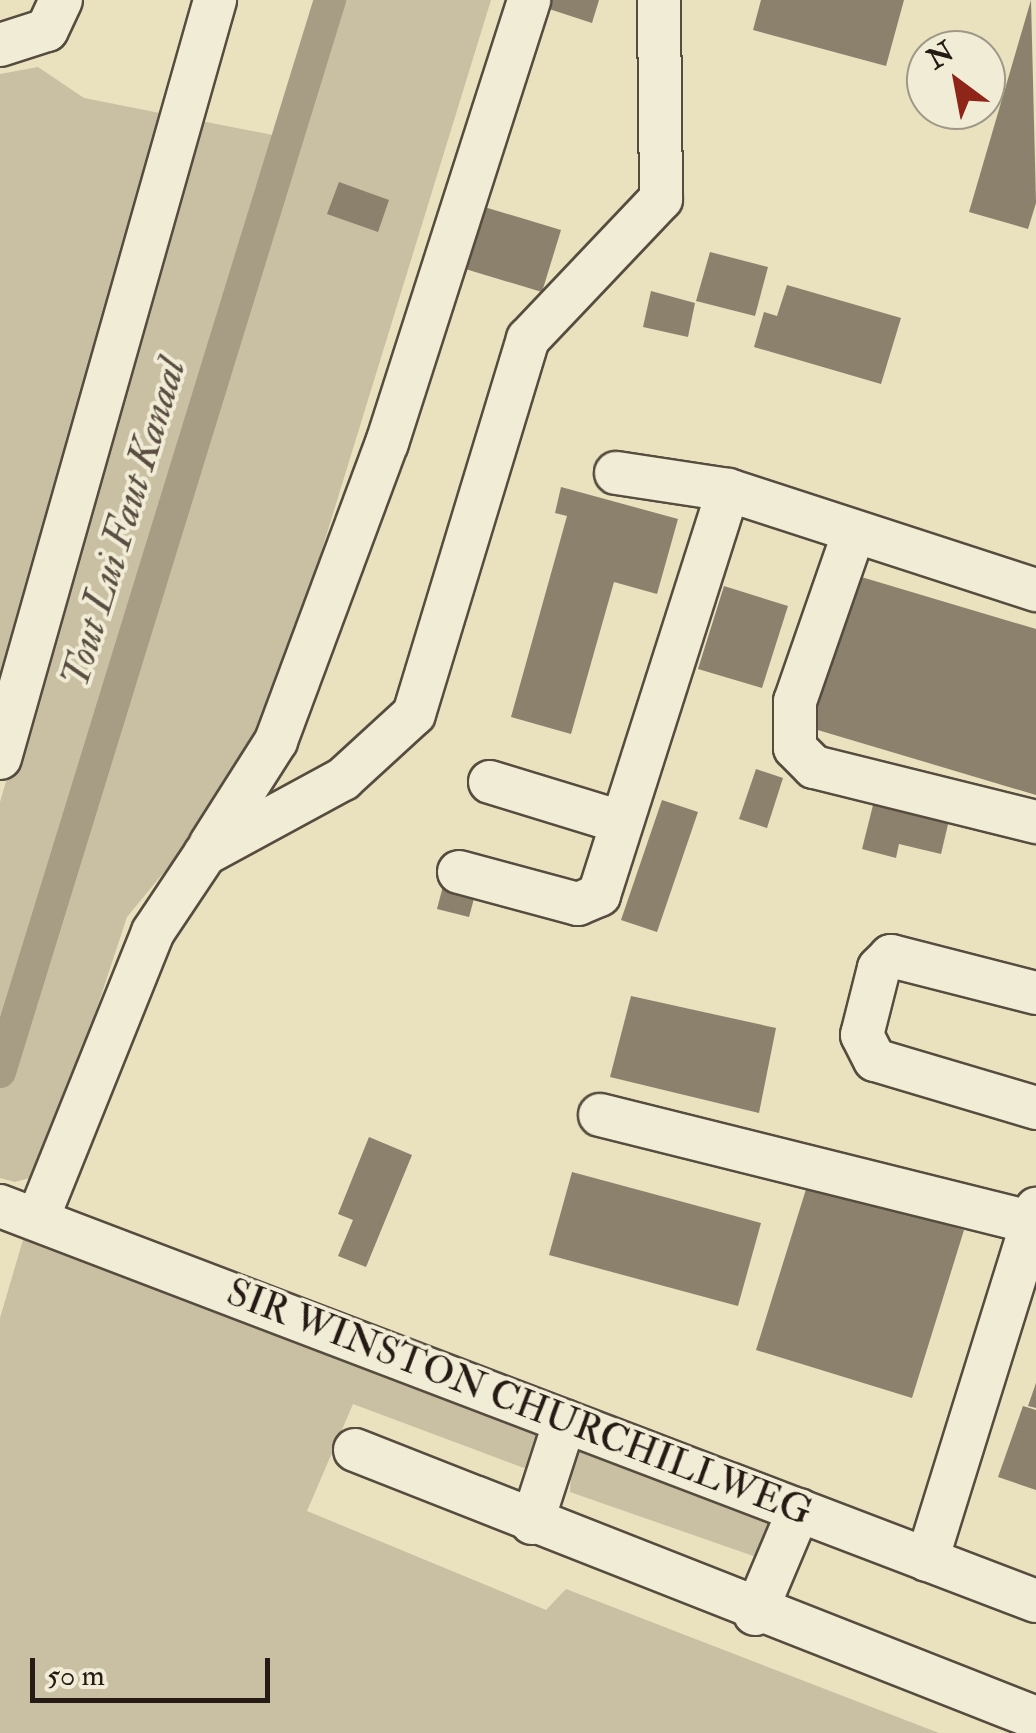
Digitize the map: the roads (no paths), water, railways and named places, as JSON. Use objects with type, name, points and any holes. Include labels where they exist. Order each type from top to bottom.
[{"type":"street","points":[[0,45],[47,30],[61,0]]},
{"type":"street","points":[[0,758],[215,0]]},
{"type":"street","points":[[13,1210],[153,932],[276,741],[387,444],[529,0]]},
{"type":"street","points":[[204,854],[343,779],[414,714],[528,338],[661,199],[659,0]]},
{"type":"street","points":[[616,473],[728,490],[1036,590]]},
{"type":"street","points":[[459,872],[588,902],[622,822],[728,490]]},
{"type":"street","points":[[854,532],[795,702],[795,748],[814,767],[1036,822]]},
{"type":"street","points":[[490,782],[622,822]]},
{"type":"street","points":[[1036,993],[891,956],[878,968],[862,1035],[874,1060],[1036,1108]]},
{"type":"street","points":[[600,1115],[1034,1216],[1012,1306],[995,1330],[939,1564]]},
{"type":"street","name":"SIR WINSTON CHURCHILLWEG","points":[[13,1210],[1036,1601]]},
{"type":"street","points":[[532,1523],[565,1421]]},
{"type":"street","points":[[355,1450],[755,1614],[1036,1718]]},
{"type":"street","points":[[755,1614],[799,1510]]},
{"type":"waterway","name":"Tout Lui Faut Kanaal","points":[[0,1072],[330,0]]}]
